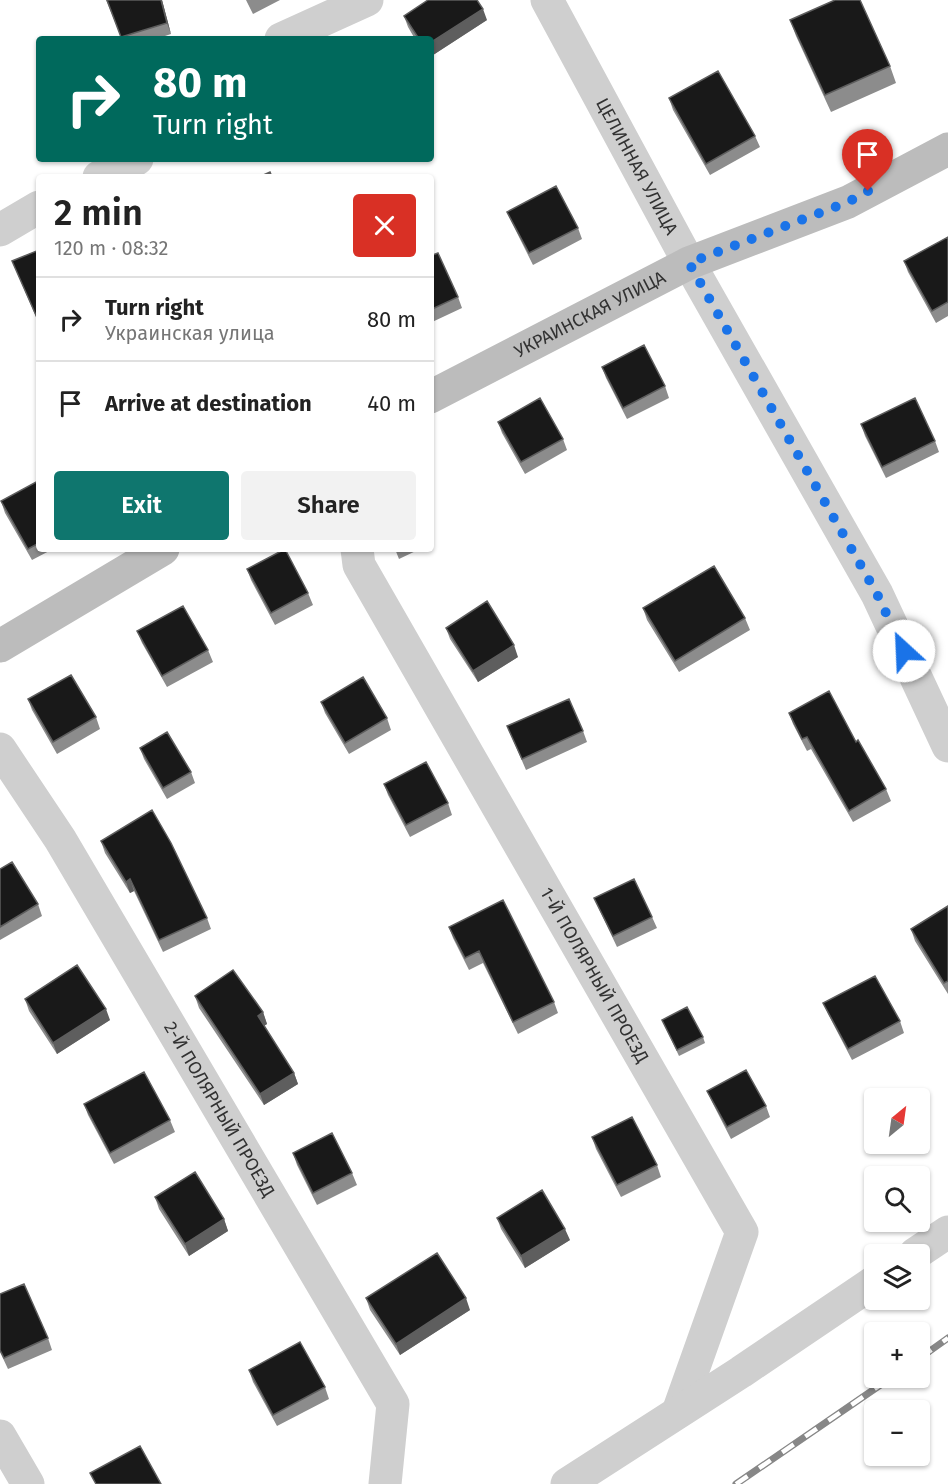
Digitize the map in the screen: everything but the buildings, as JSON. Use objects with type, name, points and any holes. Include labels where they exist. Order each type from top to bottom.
[{"type":"street","points":[[288,36],[367,0]]},
{"type":"street","name":"ЦЕЛИННАЯ УЛИЦА","points":[[547,0],[689,263],[877,594],[948,746]]},
{"type":"street","name":"УКРАИНСКАЯ УЛИЦА","points":[[434,395],[689,263],[848,202],[948,149]]},
{"type":"street","points":[[105,174],[131,162]]},
{"type":"street","points":[[0,230],[36,209]]},
{"type":"street","points":[[0,646],[158,552]]},
{"type":"street","name":"1-Й ПОЛЯРНЫЙ ПРОЕЗД","points":[[357,552],[359,564],[742,1232],[678,1412]]},
{"type":"street","name":"2-Й ПОЛЯРНЫЙ ПРОЕЗД","points":[[0,749],[60,839],[393,1404],[385,1484]]},
{"type":"street","points":[[930,1244],[948,1232]]},
{"type":"street","points":[[567,1484],[864,1289]]},
{"type":"street","points":[[0,1436],[28,1484]]},
{"type":"railway","points":[[930,1351],[948,1338]]},
{"type":"railway","points":[[736,1484],[876,1388]]},
{"type":"route","points":[[868,191],[848,202],[689,263],[877,594],[904,651]]}]
